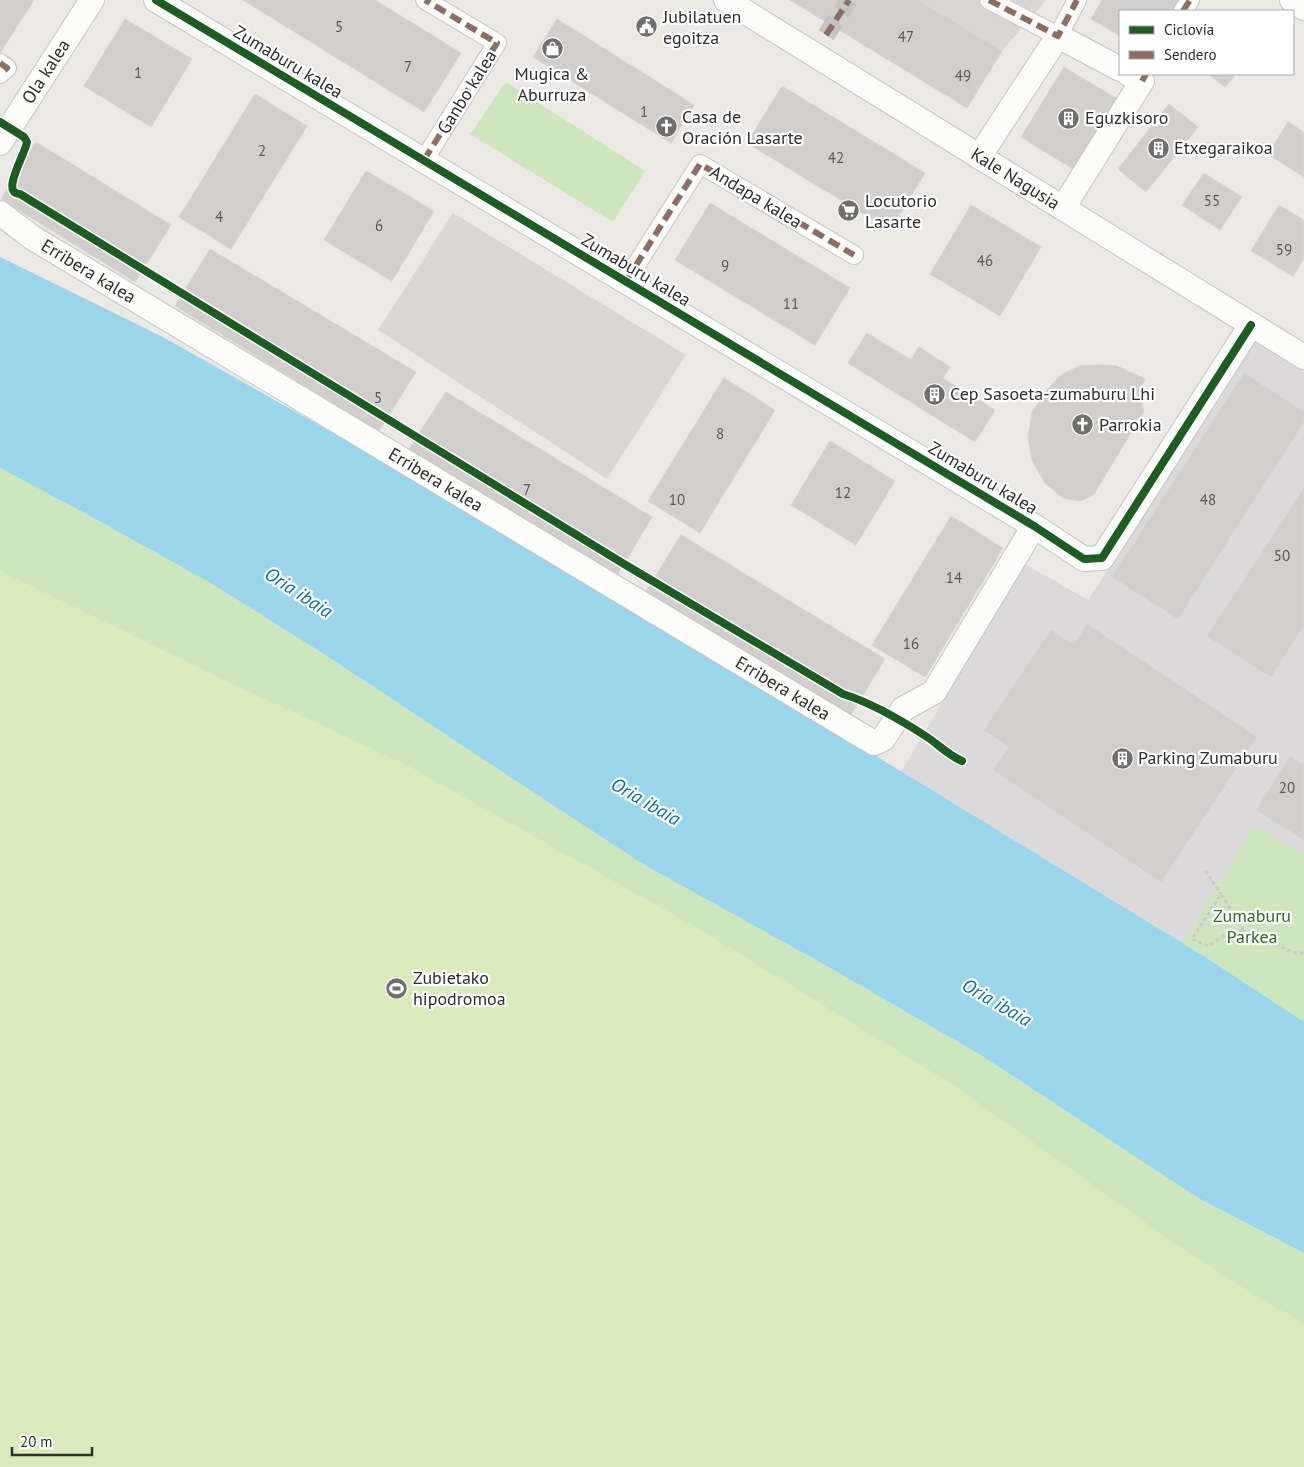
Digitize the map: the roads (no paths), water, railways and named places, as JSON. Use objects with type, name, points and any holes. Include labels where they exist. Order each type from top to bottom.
[{"type":"street","name":"Ola kalea","points":[[0,143],[92,0]]},
{"type":"street","name":"Zumaburu kalea","points":[[156,0],[1034,526],[1084,558],[1102,558],[1251,326]]},
{"type":"street","name":"Ganbo kalea","points":[[424,160],[497,43],[425,0]]},
{"type":"street","name":"Kale Nagusia","points":[[726,0],[1304,357]]},
{"type":"street","points":[[989,0],[1119,68]]},
{"type":"street","points":[[979,157],[1058,36],[1076,0]]},
{"type":"street","points":[[1292,0],[1304,8]]},
{"type":"street","points":[[0,63],[7,68],[0,74]]},
{"type":"street","points":[[1063,208],[1139,76]]},
{"type":"street","name":"Andapa kalea","points":[[626,281],[700,164],[854,255]]},
{"type":"street","name":"Erribera kalea","points":[[0,214],[33,238],[874,743]]},
{"type":"street","name":"Zumaburu kalea","points":[[874,743],[883,739],[903,709],[934,692],[1034,526]]},
{"type":"water","name":"Oria ibaia","points":[[0,257],[161,336],[457,503],[1202,955],[1304,1022],[1304,1253],[1200,1199],[979,1054],[825,965],[641,863],[319,651],[214,585],[0,468]]},
{"type":"tunnel","points":[[826,35],[849,0]]},
{"type":"place","name":"Jubilatuen egoitza","points":[[647,27]]},
{"type":"place","name":"Mugica & Aburruza","points":[[552,49]]},
{"type":"place","name":"Eguzkisoro","points":[[1069,118]]},
{"type":"place","name":"Casa de Oración Lasarte","points":[[666,127]]},
{"type":"place","name":"Etxegaraikoa","points":[[1158,148]]},
{"type":"place","name":"Locutorio Lasarte","points":[[849,211]]},
{"type":"place","name":"Cep Sasoeta-zumaburu Lhi","points":[[934,394]]},
{"type":"place","name":"Parrokia","points":[[1083,425]]},
{"type":"place","name":"Parking Zumaburu","points":[[1122,758]]},
{"type":"place","name":"Zubietako hipodromoa","points":[[397,988]]},
{"type":"park label","name":"Zumaburu Parkea","points":[[1252,926]]}]
